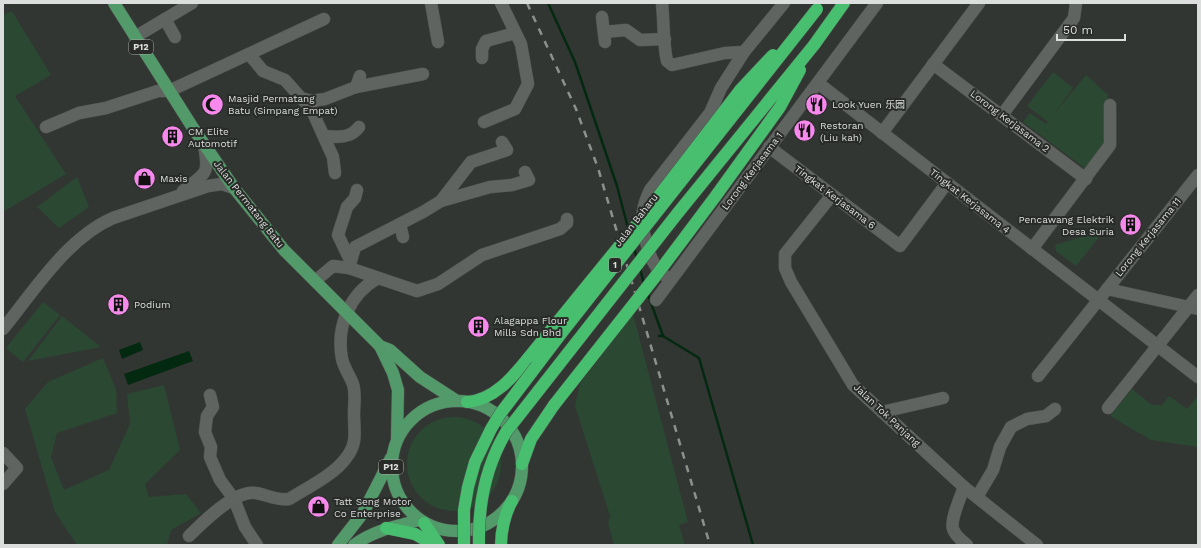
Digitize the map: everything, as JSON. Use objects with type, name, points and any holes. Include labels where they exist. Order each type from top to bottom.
[{"type":"highway","name":"1","points":[[479,545],[481,507],[485,486],[492,461],[506,432],[667,227],[814,45],[844,3]]},
{"type":"highway","points":[[462,401],[482,398],[500,388],[511,378],[638,222],[751,77],[784,45],[820,6]]},
{"type":"highway","name":"Jalan Baharu","points":[[464,545],[464,510],[468,487],[475,462],[500,414],[563,331],[820,6]]},
{"type":"highway","points":[[522,464],[531,439],[554,405],[655,277],[780,107],[814,45]]},
{"type":"highway","points":[[501,545],[508,507],[512,501]]},
{"type":"highway","points":[[422,522],[439,545]]},
{"type":"highway","points":[[386,528],[414,534],[434,545]]},
{"type":"main road","name":"Jalan Permatang Batu","points":[[114,3],[204,145],[234,188],[275,239],[380,346],[393,373],[398,390],[397,438]]},
{"type":"main road","name":"Jalan Permatang Batu","points":[[380,346],[390,350],[420,377],[462,401]]},
{"type":"main road","name":"P12","points":[[462,401],[490,410],[508,426],[518,444],[522,464],[521,479],[512,501],[493,520],[473,529],[450,531],[422,522],[408,509],[397,492],[392,472],[392,456],[397,438],[406,424],[425,408],[440,402],[462,401]]},
{"type":"main road","points":[[338,545],[363,513],[392,456]]},
{"type":"main road","points":[[354,545],[369,535],[386,528],[422,522]]},
{"type":"street","points":[[135,37],[192,3]]},
{"type":"street","points":[[431,3],[438,42]]},
{"type":"street","points":[[484,122],[515,109],[528,84],[521,44],[501,3]]},
{"type":"street","points":[[662,3],[665,39],[664,50],[667,61],[672,65],[725,53],[744,52]]},
{"type":"street","points":[[672,279],[658,269],[646,243],[643,212],[650,190],[710,113],[721,88],[744,52],[784,3]]},
{"type":"street","name":"Lorong Kerjasama 1","points":[[656,300],[877,3]]},
{"type":"street","points":[[882,133],[979,3]]},
{"type":"street","points":[[1002,116],[1074,18],[1076,5]]},
{"type":"street","points":[[602,18],[605,37],[626,30],[640,40],[665,39]]},
{"type":"street","points":[[165,19],[175,37]]},
{"type":"street","points":[[46,127],[79,113],[106,108],[158,91],[169,91],[324,19]]},
{"type":"street","points":[[482,58],[482,49],[486,41],[515,33]]},
{"type":"street","points":[[249,54],[263,71],[285,80],[311,108],[332,157],[335,173]]},
{"type":"street","name":"Lorong Kerjasama 2","points":[[933,64],[1086,179]]},
{"type":"street","points":[[301,98],[311,101],[325,99],[358,81],[423,74]]},
{"type":"street","name":"Tingkat Kerjasama 4","points":[[818,83],[1198,377]]},
{"type":"street","points":[[1032,249],[1086,179],[1110,145],[1110,105]]},
{"type":"street","points":[[324,136],[342,137],[354,134],[359,127]]},
{"type":"street","points":[[441,200],[472,162],[507,150],[502,142]]},
{"type":"street","points":[[181,194],[203,176],[206,171],[204,145]]},
{"type":"street","name":"Tingkat Kerjasama 6","points":[[770,148],[900,246],[947,183]]},
{"type":"street","points":[[350,264],[355,247],[400,224],[441,200],[490,186],[512,185],[529,180],[526,172]]},
{"type":"street","name":"Lorong Kerjasama 11","points":[[1038,376],[1198,175]]},
{"type":"street","points":[[3,329],[70,246],[107,220],[181,194],[190,193],[215,184],[234,188]]},
{"type":"street","points":[[350,264],[338,235],[347,206],[355,198],[357,190]]},
{"type":"street","name":"Jalan Tok Panjang","points":[[832,194],[785,254],[785,268],[791,282],[853,385],[964,487],[1037,545]]},
{"type":"street","points":[[315,281],[333,266],[350,264],[378,278],[417,291],[438,284],[482,255],[560,229],[567,223],[567,219]]},
{"type":"street","points":[[400,224],[403,237]]},
{"type":"street","points":[[189,536],[213,513],[234,499],[255,492],[280,500],[289,499],[340,466],[347,457],[356,434],[354,413],[356,406],[353,384],[348,376],[342,358],[342,328],[345,312],[366,284],[378,278]]},
{"type":"street","points":[[1107,289],[1193,308]]},
{"type":"street","points":[[1108,408],[1158,346],[1193,308],[1198,295]]},
{"type":"street","points":[[210,395],[213,407],[207,416],[205,432],[211,447],[210,457],[220,480],[234,499],[245,528],[257,545]]},
{"type":"street","points":[[882,412],[943,398]]},
{"type":"street","points":[[977,497],[993,470],[1000,447],[1011,427],[1027,419],[1046,416],[1055,409]]},
{"type":"street","points":[[3,452],[17,468],[3,484]]},
{"type":"street","points":[[964,487],[953,521],[953,529],[959,538],[968,545]]},
{"type":"shaded area","points":[[12,11],[51,75],[15,96],[66,174],[3,212],[3,15]]},
{"type":"shaded area","points":[[1053,72],[1073,88],[1053,115],[1086,75],[1108,95],[1106,145],[1086,169],[1023,122],[1030,113],[1046,124],[1048,122],[1027,106]]},
{"type":"shaded area","points":[[77,177],[89,207],[59,228],[37,207]]},
{"type":"shaded area","points":[[1105,230],[1076,266],[1056,251],[1055,245]]},
{"type":"shaded area","points":[[43,302],[60,315],[23,362],[6,348]]},
{"type":"shaded area","points":[[633,314],[688,522],[679,525],[685,545],[614,545],[608,523],[610,516],[575,406],[580,383]]},
{"type":"shaded area","points":[[62,316],[101,347],[28,361]]},
{"type":"shaded area","points":[[140,342],[143,350],[122,359],[119,350]]},
{"type":"shaded area","points":[[189,351],[193,361],[128,385],[124,374]]},
{"type":"shaded area","points":[[103,358],[116,389],[117,413],[57,433],[51,457],[64,490],[109,470],[130,424],[127,394],[164,385],[180,450],[145,484],[149,497],[186,494],[201,513],[171,530],[167,545],[77,545],[55,512],[25,409],[48,382]]},
{"type":"shaded area","points":[[1132,389],[1152,405],[1162,405],[1169,396],[1187,409],[1198,396],[1198,447],[1151,440],[1110,416]]},
{"type":"shaded area","points":[[454,417],[472,420],[487,431],[498,446],[501,464],[498,482],[487,497],[472,508],[454,511],[436,508],[421,497],[410,482],[407,464],[410,446],[421,431],[436,420]]},
{"type":"waterway","points":[[548,3],[575,62],[617,186],[628,228]]},
{"type":"waterway","points":[[634,248],[637,259]]},
{"type":"waterway","points":[[640,268],[644,284]]},
{"type":"waterway","points":[[647,292],[663,336]]},
{"type":"waterway","points":[[659,336],[663,336],[699,358],[753,545]]},
{"type":"railway","points":[[527,3],[576,109],[598,168],[710,545]]},
{"type":"place","name":"Masjid Permatang Batu (Simpang Empat)","points":[[213,104]]},
{"type":"place","name":"Look Yuen 乐园","points":[[817,104]]},
{"type":"place","name":"Restoran (Liu kah)","points":[[804,131]]},
{"type":"place","name":"CM Elite Automotif","points":[[172,137]]},
{"type":"place","name":"Maxis","points":[[144,178]]},
{"type":"place","name":"Pencawang Elektrik Desa Suria","points":[[1130,225]]},
{"type":"place","name":"Podium","points":[[119,304]]},
{"type":"place","name":"Alagappa Flour Mills Sdn Bhd","points":[[479,326]]},
{"type":"place","name":"Tatt Seng Motor Co Enterprise","points":[[318,507]]}]
